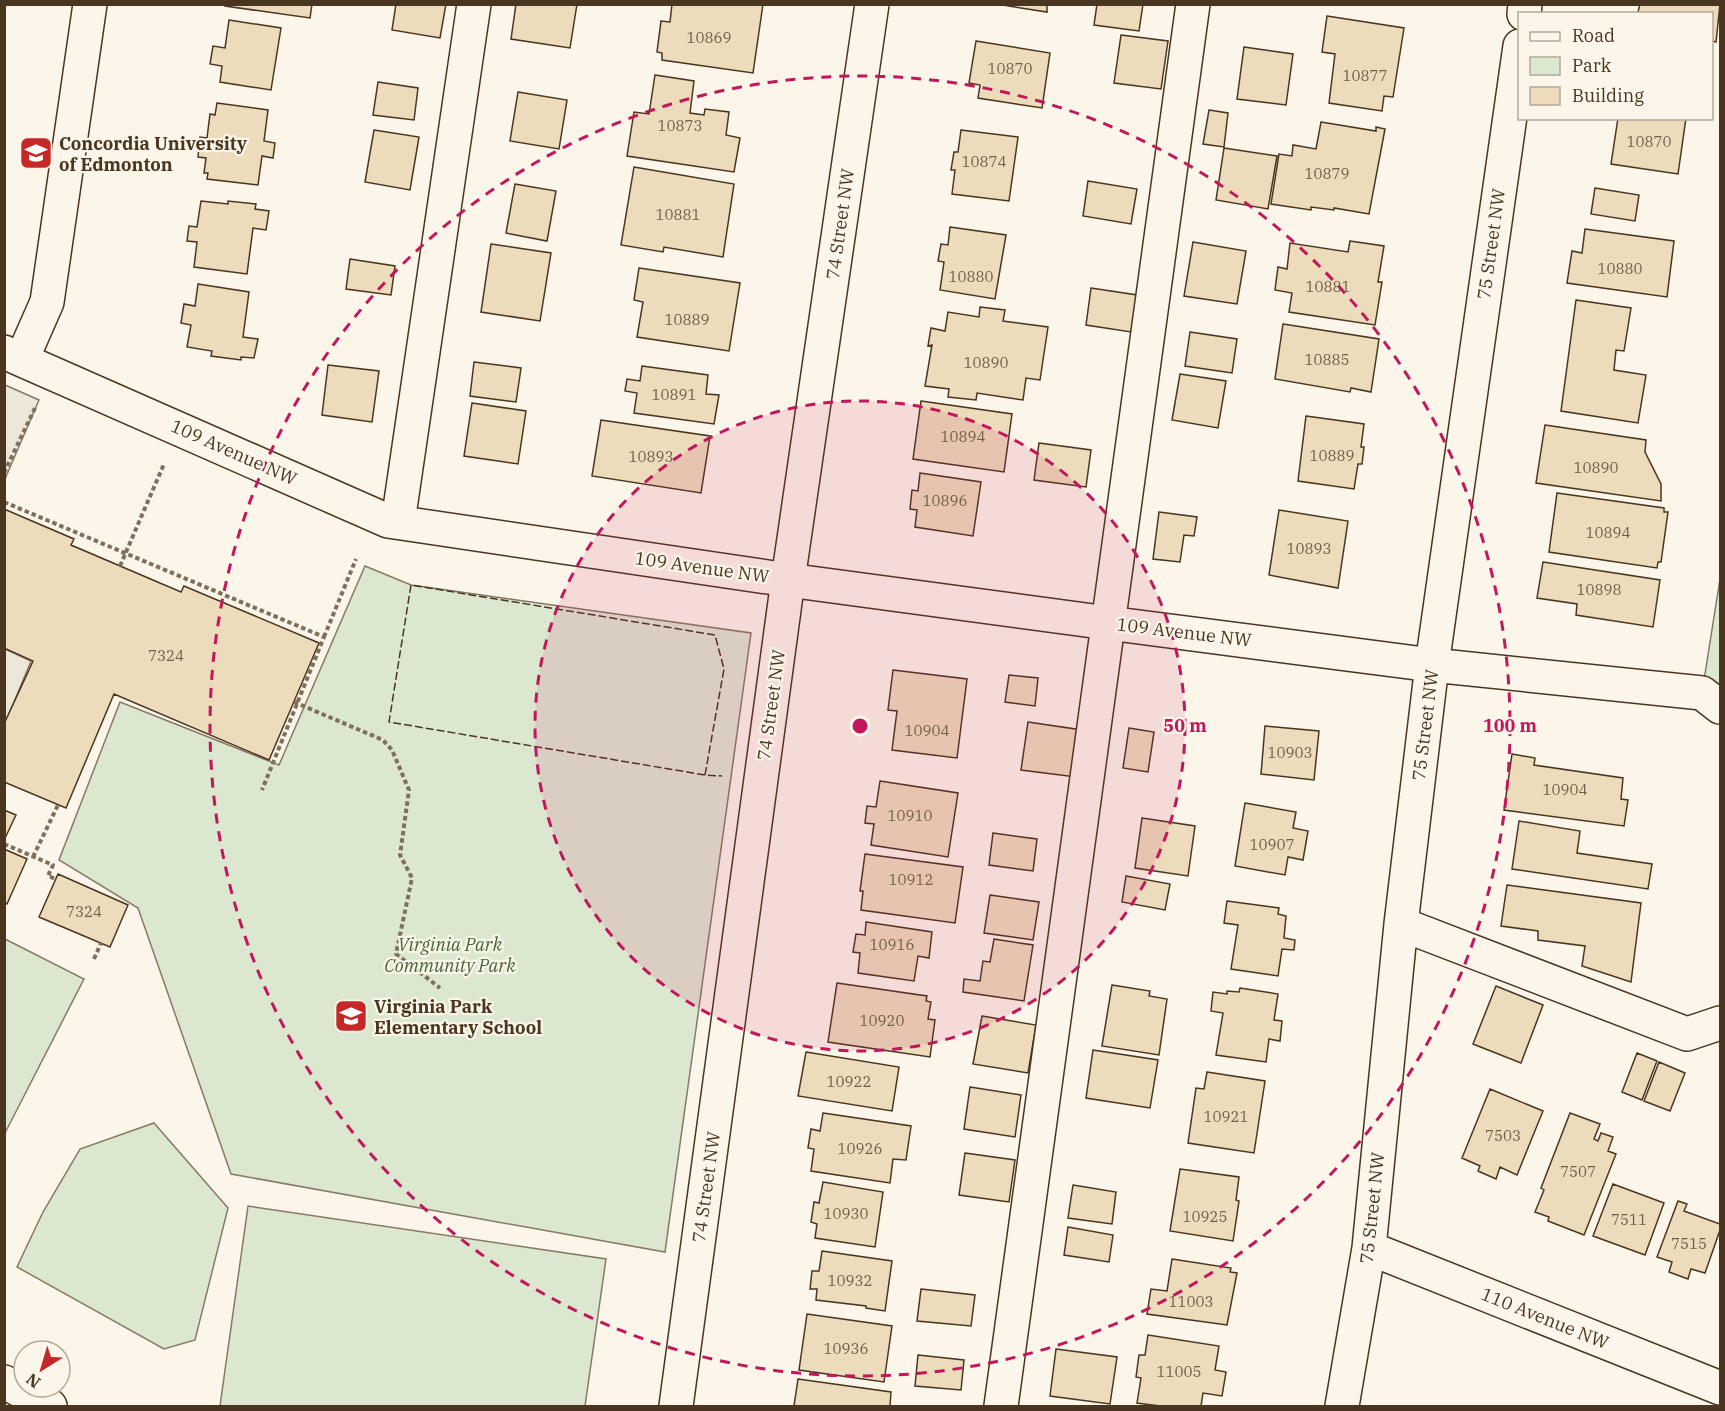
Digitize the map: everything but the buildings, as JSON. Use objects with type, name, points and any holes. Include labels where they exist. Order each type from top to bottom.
[{"type":"street","points":[[26,361],[47,302],[90,4]]},
{"type":"street","points":[[398,522],[474,4]]},
{"type":"street","name":"74 Street NW","points":[[676,1407],[788,580],[872,4]]},
{"type":"street","points":[[1002,1407],[1193,4]]},
{"type":"street","name":"75 Street NW","points":[[1342,1407],[1369,1248],[1401,924],[1432,664],[1518,60]]},
{"type":"street","name":"109 Avenue NW","points":[[26,361],[388,521],[788,580],[1108,623],[1432,664],[1702,693],[1720,707]]},
{"type":"street","points":[[1401,924],[1687,1034],[1720,1023]]},
{"type":"street","name":"110 Avenue NW","points":[[1369,1248],[1720,1388]]},
{"type":"street","points":[[4,1382],[50,1407]]},
{"type":"path","points":[[4,473],[26,361]]},
{"type":"path","points":[[120,566],[179,428]]},
{"type":"path","points":[[4,502],[324,637]]},
{"type":"path","points":[[262,790],[356,559]]},
{"type":"path","points":[[296,703],[383,740],[392,750],[409,790],[400,855],[412,878],[396,954],[440,988]]},
{"type":"path","points":[[33,857],[58,805]]},
{"type":"path","points":[[4,844],[53,865],[48,876],[56,879]]},
{"type":"path","points":[[94,959],[101,943]]},
{"type":"green space","name":"Virginia Park Community Park","points":[[365,566],[411,585],[751,633],[665,1252],[231,1174],[138,908],[59,860],[120,702],[279,765]]},
{"type":"green space","points":[[1720,579],[1720,707],[1702,693]]},
{"type":"green space","points":[[5,939],[84,979],[5,1133]]},
{"type":"green space","points":[[154,1123],[228,1208],[195,1340],[164,1349],[17,1267],[43,1212],[80,1149]]},
{"type":"green space","points":[[248,1206],[606,1259],[585,1406],[220,1406]]},
{"type":"shaded area","points":[[5,385],[39,400],[5,479]]},
{"type":"shaded area","points":[[5,649],[31,661],[5,724]]},
{"type":"fence","points":[[705,775],[724,669],[715,635],[411,585],[389,722],[705,775],[722,776]]},
{"type":"place","name":"Concordia University of Edmonton","points":[[36,153]]},
{"type":"place","name":"Virginia Park Elementary School","points":[[351,1016]]}]
